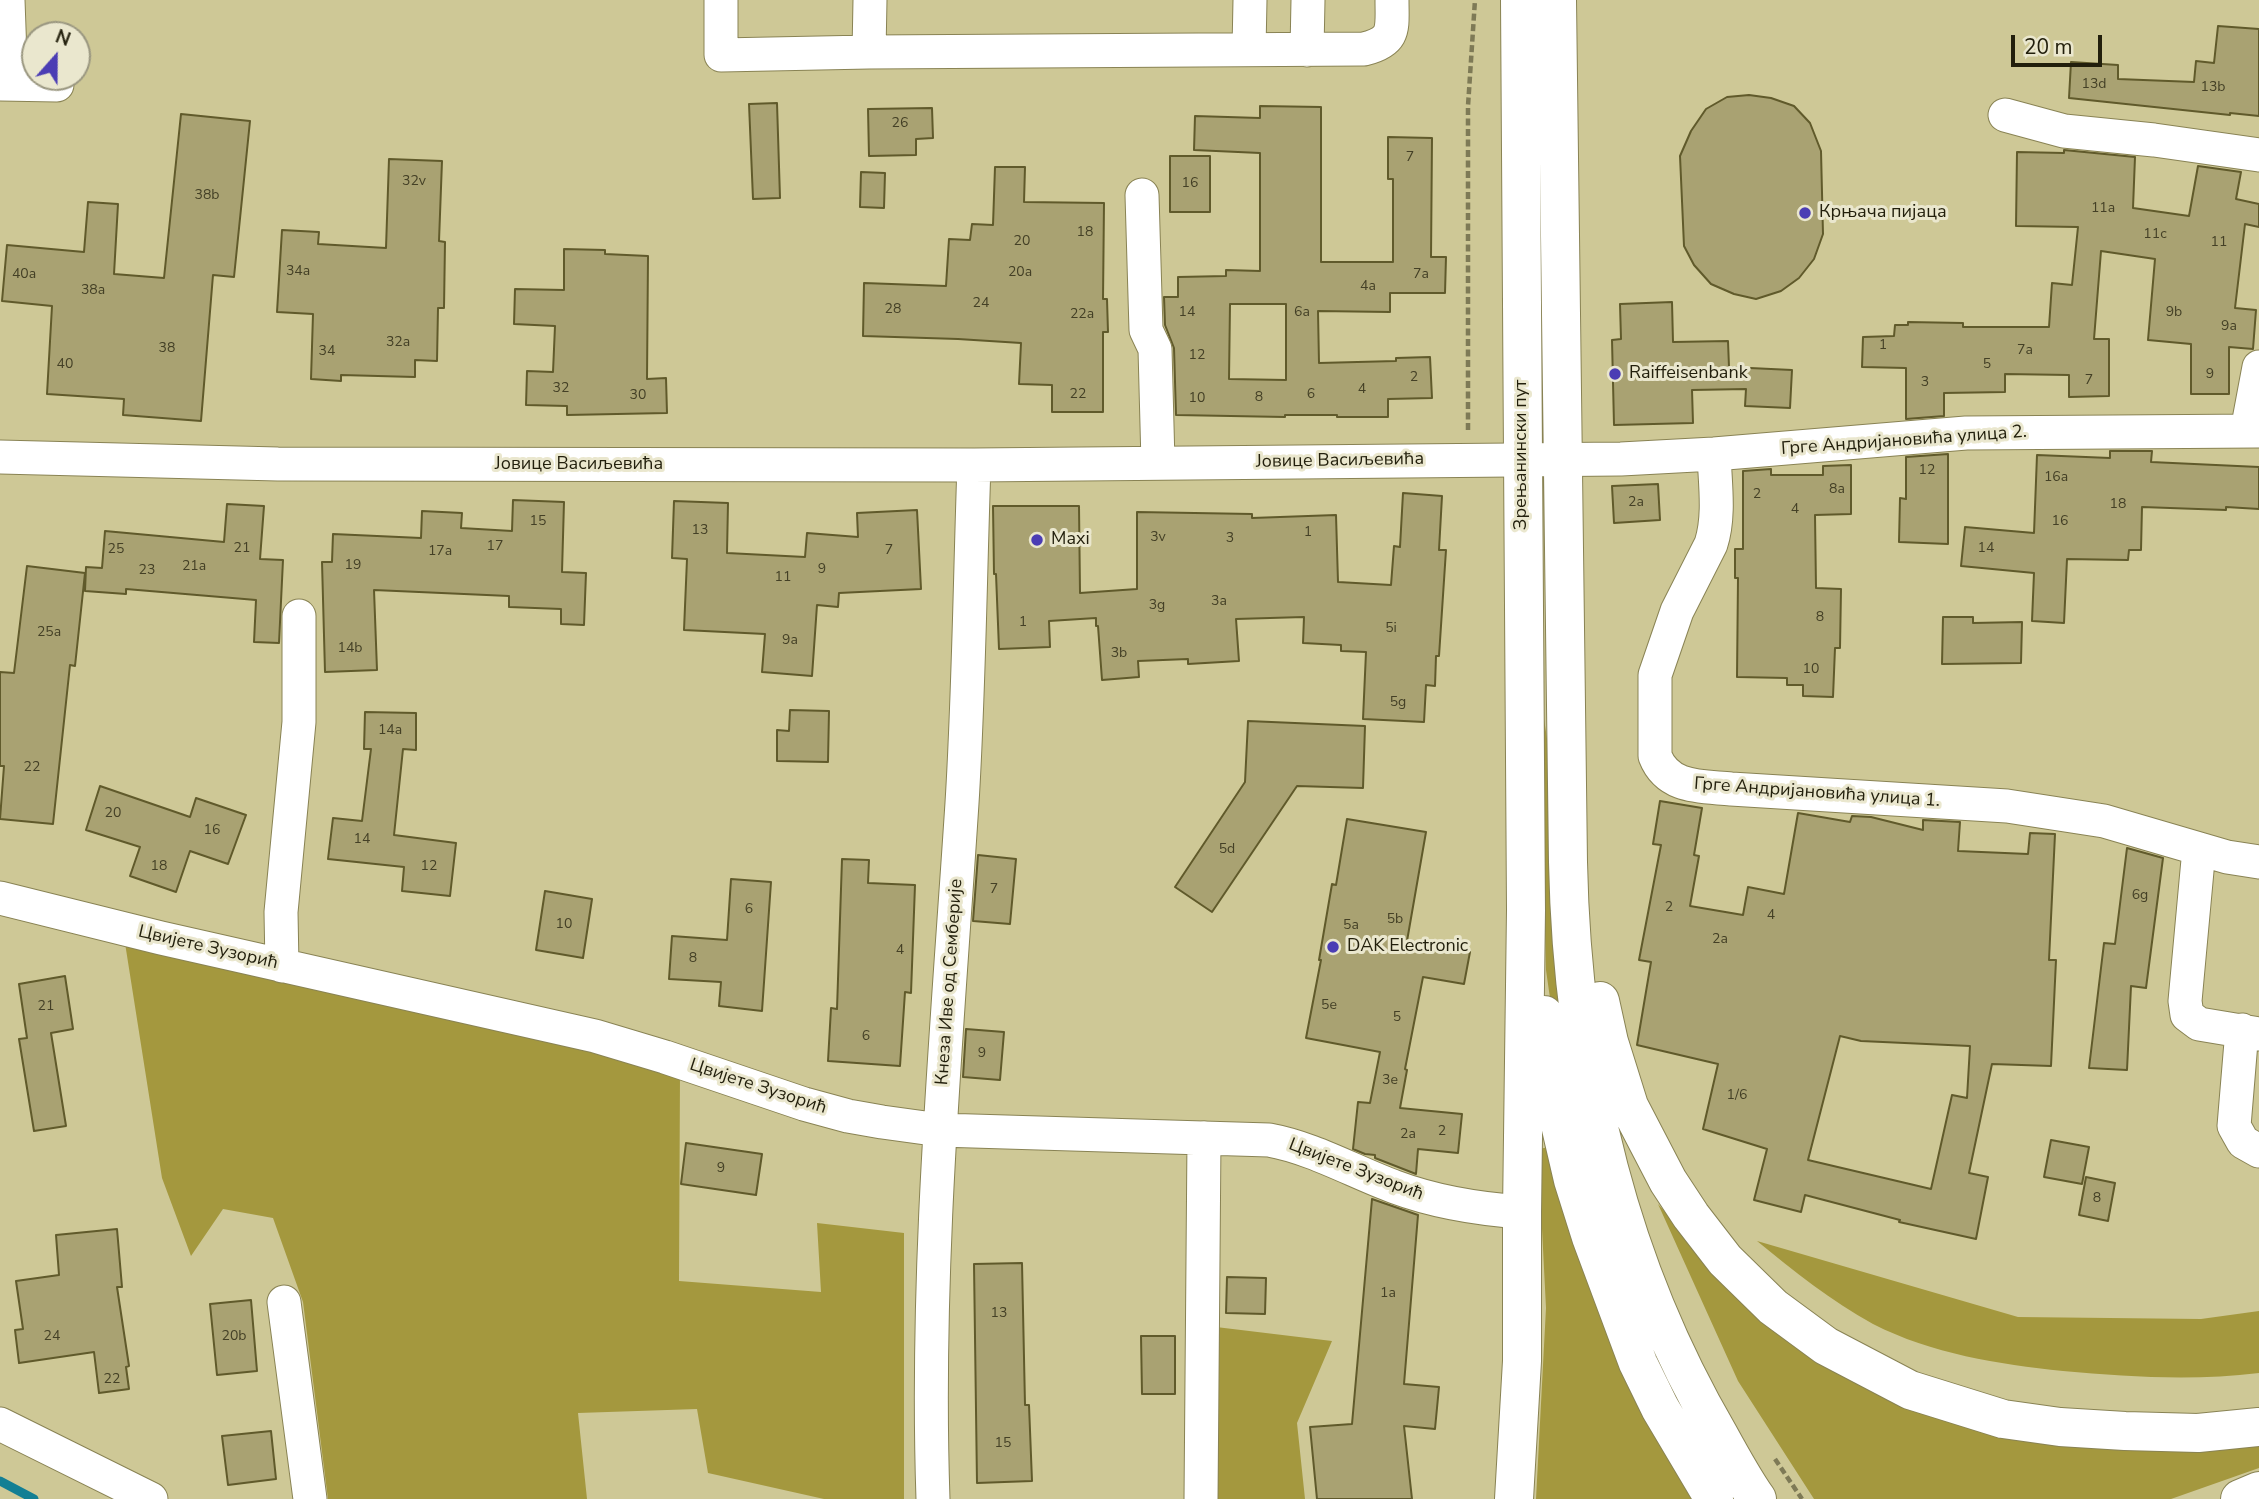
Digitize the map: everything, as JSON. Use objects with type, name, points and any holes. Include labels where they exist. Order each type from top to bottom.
[{"type":"main road","name":"Зрењанински пут","points":[[1520,0],[1526,910]]},
{"type":"main road","points":[[1557,0],[1569,923],[1591,1096],[1622,1220],[1670,1342],[1706,1413],[1757,1499]]},
{"type":"main road","points":[[1568,862],[1609,1042],[1629,1106],[1668,1181],[1691,1216],[1725,1260],[1773,1307],[1826,1346],[1910,1390],[2003,1419],[2060,1427],[2125,1431],[2198,1433],[2259,1427]]},
{"type":"main road","points":[[1514,1499],[1522,1361],[1526,910]]},
{"type":"main road","points":[[1526,910],[1560,1124],[1573,1180],[1591,1237],[1638,1363],[1660,1408],[1714,1499]]},
{"type":"main road","points":[[2240,1499],[2259,1491]]},
{"type":"street","points":[[5,84],[8,0]]},
{"type":"street","points":[[721,0],[721,55],[1364,49],[1381,45],[1392,30],[1392,0]]},
{"type":"street","points":[[869,52],[870,0]]},
{"type":"street","points":[[1250,0],[1250,49]]},
{"type":"street","points":[[1307,50],[1308,0]]},
{"type":"street","points":[[2005,115],[2064,131],[2259,155]]},
{"type":"street","points":[[1142,195],[1146,330],[1155,349],[1158,463]]},
{"type":"street","name":"Грге Андријановића улица 2.","points":[[1522,458],[1629,458],[1714,454],[1966,433],[2253,431],[2259,368]]},
{"type":"street","name":"Грге Андријановића улица 1.","points":[[1714,454],[1714,533],[1677,611],[1655,675],[1655,756],[1659,768],[1669,778],[1731,789],[2007,806],[2104,821],[2227,857],[2259,862]]},
{"type":"street","name":"Јовице Васиљевића","points":[[0,457],[278,464],[974,465],[1522,458]]},
{"type":"street","name":"Кнеза Иве од Семберије","points":[[933,1499],[932,1345],[940,1130],[962,798],[974,465]]},
{"type":"street","points":[[282,966],[281,912],[299,722],[299,616]]},
{"type":"street","points":[[2199,849],[2185,1001],[2187,1015],[2199,1024],[2250,1032],[2234,1125],[2244,1142],[2259,1151]]},
{"type":"street","name":"Цвијете Зузорић","points":[[0,898],[595,1037],[848,1116],[940,1130],[1282,1142],[1430,1199],[1522,1212]]},
{"type":"street","points":[[1201,1499],[1204,1139]]},
{"type":"street","points":[[284,1302],[310,1499]]},
{"type":"street","points":[[0,1424],[151,1499]]},
{"type":"path","points":[[1468,459],[1468,106],[1475,0]]},
{"type":"path","points":[[1770,1450],[1802,1499]]},
{"type":"shaded area","points":[[1544,719],[1548,745],[1558,969],[1737,1499],[1729,1499],[1642,1341],[1554,1026],[1546,970],[1540,737]]},
{"type":"shaded area","points":[[125,943],[680,1073],[679,1281],[821,1292],[817,1223],[904,1233],[904,1499],[824,1499],[708,1473],[697,1409],[578,1413],[587,1499],[328,1499],[303,1302],[273,1218],[223,1209],[191,1256],[162,1178]]},
{"type":"shaded area","points":[[1550,1147],[1694,1499],[1536,1499],[1546,1308],[1538,1149]]},
{"type":"shaded area","points":[[1658,1204],[1759,1316],[1895,1400],[2259,1444],[2259,1468],[2171,1499],[1814,1499],[1738,1381]]},
{"type":"shaded area","points":[[1757,1241],[2018,1317],[2201,1319],[2259,1311],[2259,1373],[2186,1377],[2112,1375],[2014,1365],[1942,1350],[1895,1334],[1857,1315]]},
{"type":"shaded area","points":[[1216,1327],[1332,1341],[1297,1423],[1305,1499],[1213,1499]]},
{"type":"building","points":[[2218,26],[2259,29],[2259,116],[2069,98],[2071,62],[2118,65],[2118,79],[2194,82],[2196,61],[2214,63]]},
{"type":"building","points":[[1749,95],[1771,98],[1794,106],[1810,123],[1821,151],[1823,234],[1814,259],[1799,278],[1781,291],[1756,299],[1734,294],[1711,284],[1694,265],[1684,246],[1680,156],[1691,131],[1706,109],[1727,97]]},
{"type":"building","points":[[777,103],[780,198],[753,199],[749,104]]},
{"type":"building","points":[[1260,106],[1321,107],[1321,262],[1393,262],[1393,179],[1388,179],[1388,137],[1432,138],[1431,257],[1446,257],[1445,293],[1390,293],[1390,312],[1318,311],[1319,363],[1396,361],[1396,358],[1430,357],[1432,398],[1388,399],[1388,417],[1176,415],[1174,348],[1165,325],[1164,297],[1178,297],[1178,277],[1226,276],[1226,270],[1260,271],[1260,153],[1194,150],[1195,116],[1260,118]],"holes":[[[1230,304],[1286,304],[1286,380],[1229,379]]]},
{"type":"building","points":[[932,108],[933,138],[916,139],[916,155],[869,156],[868,109]]},
{"type":"building","points":[[181,114],[250,121],[234,277],[213,275],[201,421],[123,415],[124,399],[47,394],[52,306],[2,301],[7,245],[84,252],[88,202],[118,204],[114,274],[164,278]]},
{"type":"building","points":[[2064,150],[2135,157],[2133,208],[2189,216],[2198,166],[2241,172],[2236,199],[2259,204],[2259,227],[2245,224],[2235,308],[2256,310],[2253,349],[2229,347],[2229,394],[2191,394],[2191,344],[2148,340],[2155,259],[2101,251],[2094,339],[2109,339],[2109,396],[2069,397],[2069,375],[2005,374],[2005,392],[1944,393],[1944,416],[1906,419],[1906,368],[1862,367],[1863,337],[1894,336],[1895,325],[1908,325],[1908,322],[1963,323],[1963,327],[2049,327],[2052,283],[2072,285],[2078,227],[2016,226],[2017,152],[2064,153]]},
{"type":"building","points":[[1170,156],[1210,156],[1210,212],[1170,212]]},
{"type":"building","points":[[389,159],[442,161],[439,241],[445,242],[444,308],[438,308],[437,361],[415,360],[415,377],[341,375],[341,381],[311,379],[313,314],[277,312],[282,230],[319,232],[318,244],[386,248]]},
{"type":"building","points":[[995,167],[1025,167],[1024,202],[1104,203],[1103,299],[1107,299],[1108,332],[1103,332],[1103,412],[1052,412],[1052,385],[1019,384],[1021,343],[863,336],[864,283],[946,286],[949,239],[970,240],[972,224],[993,225]]},
{"type":"building","points":[[861,172],[885,173],[884,208],[860,207]]},
{"type":"building","points":[[564,249],[605,250],[605,254],[648,256],[647,379],[666,378],[667,413],[567,415],[567,406],[526,405],[527,371],[553,372],[555,326],[514,324],[515,289],[564,290]]},
{"type":"building","points":[[1672,302],[1673,342],[1728,341],[1729,367],[1792,370],[1790,408],[1745,406],[1746,389],[1692,390],[1693,423],[1614,425],[1612,340],[1621,339],[1620,304]]},
{"type":"building","points":[[2110,451],[2152,451],[2151,462],[2259,467],[2259,509],[2142,507],[2141,550],[2129,550],[2128,560],[2067,559],[2064,623],[2032,621],[2034,573],[1961,566],[1965,527],[2034,533],[2037,455],[2110,458]]},
{"type":"building","points":[[1948,454],[1948,544],[1899,542],[1900,498],[1906,499],[1906,457]]},
{"type":"building","points":[[1851,465],[1851,514],[1815,515],[1816,588],[1841,589],[1840,648],[1835,648],[1833,697],[1803,696],[1803,685],[1787,685],[1787,678],[1737,677],[1738,578],[1735,578],[1735,549],[1743,549],[1743,471],[1771,469],[1771,475],[1823,475],[1823,466]]},
{"type":"building","points":[[1658,484],[1660,520],[1614,523],[1612,486]]},
{"type":"building","points":[[1403,493],[1442,496],[1439,550],[1446,550],[1439,656],[1436,656],[1435,686],[1426,685],[1424,722],[1363,719],[1366,652],[1341,651],[1341,645],[1303,643],[1304,617],[1236,619],[1239,661],[1188,664],[1188,659],[1138,661],[1139,677],[1102,680],[1096,618],[1049,621],[1050,647],[999,649],[993,506],[1079,506],[1080,593],[1137,589],[1137,512],[1252,514],[1252,518],[1336,515],[1338,582],[1391,585],[1394,546],[1400,547]]},
{"type":"building","points":[[513,500],[564,502],[562,572],[586,573],[584,625],[561,624],[561,609],[509,607],[509,596],[374,590],[377,670],[325,672],[322,562],[332,562],[333,534],[421,538],[422,511],[462,513],[461,528],[512,531]]},
{"type":"building","points":[[674,501],[728,503],[727,553],[805,557],[807,533],[858,537],[857,513],[917,510],[921,589],[839,593],[838,607],[817,605],[812,676],[762,672],[765,634],[684,630],[687,559],[672,558]]},
{"type":"building","points":[[227,504],[264,506],[260,559],[283,560],[279,643],[254,642],[256,600],[126,589],[126,594],[85,591],[86,567],[102,568],[105,531],[224,542]]},
{"type":"building","points":[[27,566],[85,573],[75,666],[70,665],[53,824],[0,819],[4,766],[0,766],[0,672],[14,673]]},
{"type":"building","points":[[1943,617],[1973,617],[1973,623],[2022,622],[2021,663],[1942,664]]},
{"type":"building","points":[[790,710],[829,711],[828,762],[777,761],[777,730],[789,731]]},
{"type":"building","points":[[365,712],[416,713],[416,750],[403,749],[394,835],[456,843],[450,896],[402,891],[404,867],[328,859],[333,818],[362,821],[371,749],[364,749]]},
{"type":"building","points":[[1248,721],[1365,726],[1363,788],[1297,786],[1212,912],[1175,887],[1245,782]]},
{"type":"building","points":[[100,786],[190,817],[196,798],[246,815],[228,864],[190,851],[176,892],[130,876],[140,847],[86,830]]},
{"type":"building","points":[[1660,801],[1702,808],[1694,855],[1699,856],[1690,906],[1743,915],[1748,887],[1784,894],[1798,813],[1850,822],[1852,816],[1871,817],[1923,830],[1923,820],[1960,822],[1958,851],[2028,854],[2030,833],[2055,834],[2049,960],[2056,960],[2051,1066],[1992,1064],[1969,1173],[1988,1177],[1976,1239],[1899,1222],[1900,1220],[1805,1195],[1801,1212],[1754,1200],[1767,1149],[1703,1129],[1718,1064],[1637,1045],[1651,962],[1639,960],[1661,845],[1653,844]],"holes":[[[1840,1036],[1861,1041],[1970,1046],[1967,1098],[1952,1095],[1931,1189],[1808,1160]]]},
{"type":"building","points":[[1347,819],[1426,832],[1407,941],[1470,952],[1464,984],[1423,977],[1400,1108],[1462,1114],[1458,1153],[1418,1149],[1416,1174],[1375,1158],[1375,1155],[1353,1149],[1358,1102],[1370,1103],[1380,1052],[1306,1038],[1332,884],[1336,885]]},
{"type":"building","points":[[2127,848],[2163,858],[2146,988],[2131,986],[2127,1070],[2089,1068],[2104,943],[2115,944]]},
{"type":"building","points":[[978,855],[1016,859],[1010,924],[973,921]]},
{"type":"building","points":[[842,859],[869,860],[868,883],[915,885],[911,993],[905,992],[900,1066],[828,1061],[831,1008],[837,1009]]},
{"type":"building","points":[[731,879],[771,882],[762,1011],[719,1006],[721,982],[669,979],[672,936],[727,940]]},
{"type":"building","points":[[545,891],[592,899],[583,958],[536,950]]},
{"type":"building","points":[[65,976],[73,1029],[51,1033],[66,1126],[34,1131],[19,1039],[27,1038],[19,984]]},
{"type":"building","points":[[966,1029],[1004,1032],[1000,1080],[963,1077]]},
{"type":"building","points":[[2051,1140],[2089,1147],[2082,1184],[2044,1177]]},
{"type":"building","points":[[686,1143],[762,1154],[756,1195],[681,1184]]},
{"type":"building","points":[[2086,1177],[2115,1183],[2108,1221],[2079,1215]]},
{"type":"building","points":[[1372,1199],[1418,1215],[1404,1384],[1439,1387],[1435,1429],[1404,1426],[1412,1499],[1317,1499],[1310,1427],[1352,1424]]},
{"type":"building","points":[[117,1229],[122,1287],[117,1287],[129,1366],[126,1367],[129,1389],[99,1393],[94,1352],[19,1363],[15,1330],[23,1329],[16,1281],[59,1275],[56,1235]]},
{"type":"building","points":[[1022,1263],[1025,1405],[1029,1405],[1032,1481],[977,1483],[974,1264]]},
{"type":"building","points":[[1227,1277],[1266,1278],[1265,1314],[1226,1313]]},
{"type":"building","points":[[251,1300],[257,1371],[217,1375],[210,1304]]},
{"type":"building","points":[[1141,1336],[1175,1336],[1175,1394],[1142,1394]]},
{"type":"building","points":[[271,1431],[276,1479],[228,1485],[222,1436]]},
{"type":"waterway","points":[[0,1481],[34,1499]]},
{"type":"place","name":"Крњача пијаца","points":[[1805,213]]},
{"type":"place","name":"Raiffeisenbank","points":[[1615,374]]},
{"type":"place","name":"Maxi","points":[[1037,540]]},
{"type":"place","name":"DAK Electronic","points":[[1333,947]]}]
